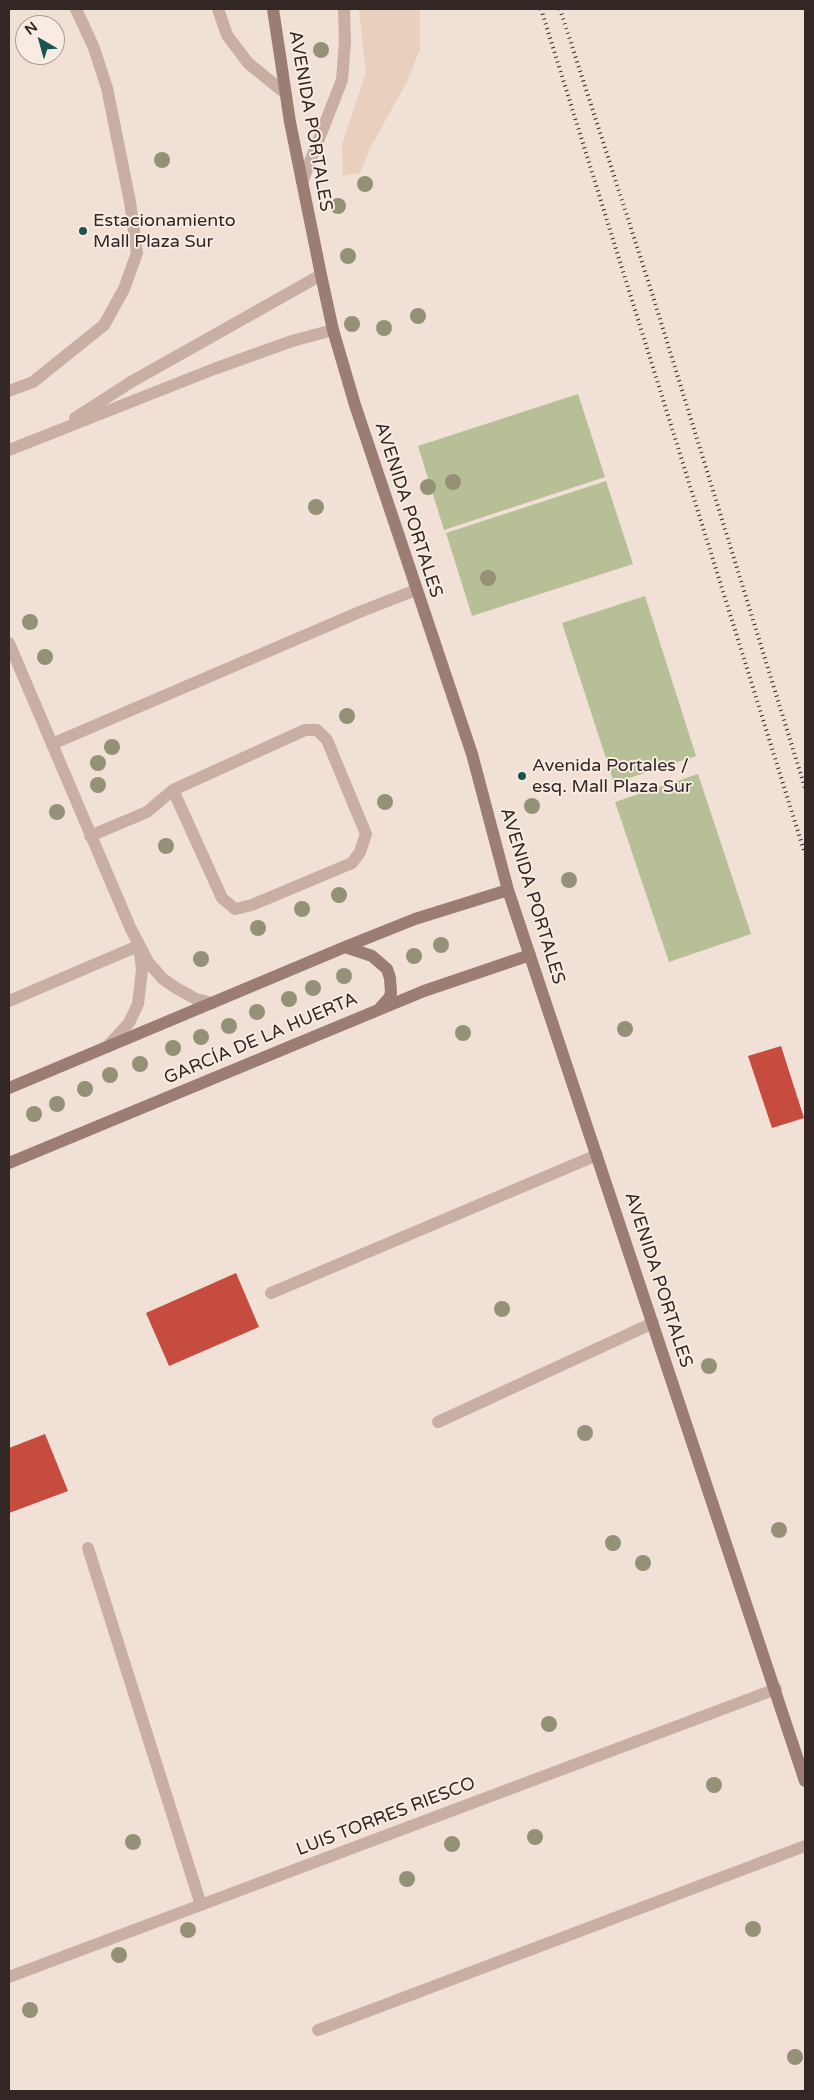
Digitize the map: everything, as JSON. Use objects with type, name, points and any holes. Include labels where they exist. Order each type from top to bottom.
[{"type":"main road","name":"AVENIDA PORTALES","points":[[273,9],[285,93],[321,275],[333,330],[355,405],[472,754],[508,890],[776,1689],[805,1781]]},
{"type":"main road","points":[[9,1088],[344,947],[415,920],[508,890]]},
{"type":"main road","points":[[344,947],[372,956],[387,970],[391,983],[391,993],[378,1010]]},
{"type":"main road","name":"GARCÍA DE LA HUERTA","points":[[9,1164],[440,985],[530,954]]},
{"type":"street","points":[[9,391],[33,382],[104,325],[124,289],[136,253],[130,202],[107,88],[94,48],[76,9]]},
{"type":"street","points":[[218,9],[227,35],[248,63],[285,93]]},
{"type":"street","points":[[302,182],[342,80],[345,42],[344,9]]},
{"type":"street","points":[[52,433],[131,382],[321,275]]},
{"type":"street","points":[[9,450],[214,368],[292,341],[333,330]]},
{"type":"street","points":[[52,744],[362,611],[416,590]]},
{"type":"street","points":[[9,643],[138,946],[148,962],[163,979],[196,999],[212,1003]]},
{"type":"street","points":[[90,836],[147,812],[173,790],[305,730],[317,730],[327,740],[366,834],[360,852],[352,862],[252,906],[235,909],[222,898],[173,790]]},
{"type":"street","points":[[9,1001],[138,946]]},
{"type":"street","points":[[107,1047],[129,1023],[138,1004],[142,970],[138,946]]},
{"type":"street","points":[[271,1293],[597,1155]]},
{"type":"street","points":[[438,1422],[653,1323]]},
{"type":"street","points":[[88,1548],[201,1905]]},
{"type":"street","name":"LUIS TORRES RIESCO","points":[[9,1977],[776,1689]]},
{"type":"street","points":[[318,2030],[805,1846]]},
{"type":"green space","points":[[578,394],[605,477],[444,530],[418,446]]},
{"type":"green space","points":[[606,481],[633,564],[472,616],[446,533]]},
{"type":"green space","points":[[645,596],[696,756],[614,783],[562,623]]},
{"type":"green space","points":[[698,774],[751,934],[669,962],[615,802]]},
{"type":"shaded area","points":[[359,9],[420,9],[420,49],[407,82],[370,148],[360,173],[343,176],[342,145],[366,73]]},
{"type":"building","points":[[781,1046],[804,1118],[772,1128],[748,1056]]},
{"type":"building","points":[[236,1273],[259,1327],[169,1366],[146,1313]]},
{"type":"building","points":[[45,1434],[68,1491],[9,1513],[9,1448]]},
{"type":"railway","points":[[541,9],[805,854]]},
{"type":"railway","points":[[560,9],[651,290],[805,788]]},
{"type":"place","name":"Estacionamiento Mall Plaza Sur","points":[[83,231]]},
{"type":"place","name":"Avenida Portales / esq. Mall Plaza Sur","points":[[522,776]]}]
